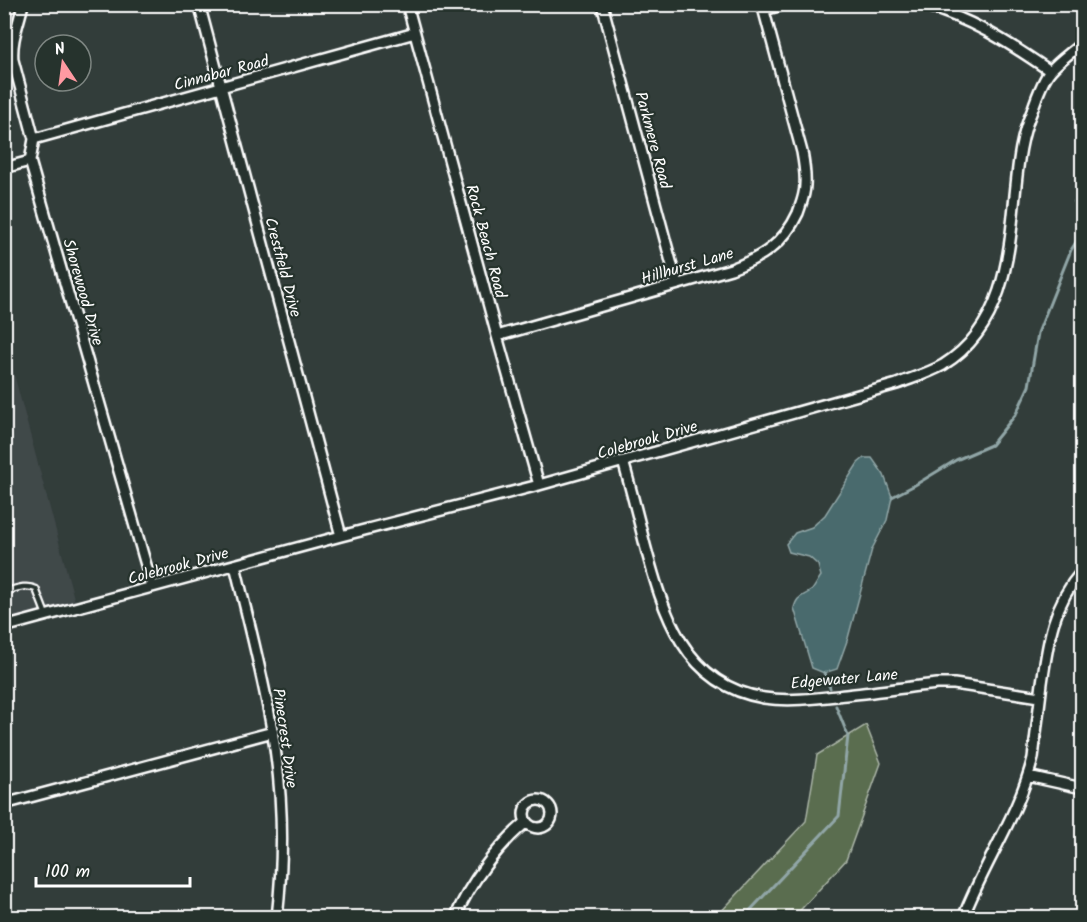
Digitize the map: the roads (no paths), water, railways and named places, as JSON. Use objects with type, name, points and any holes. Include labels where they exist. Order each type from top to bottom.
[{"type":"street","name":"Shorewood Drive","points":[[23,4],[12,51],[34,139],[30,161],[153,586]]},
{"type":"street","name":"Crestfield Drive","points":[[199,4],[340,536]]},
{"type":"street","name":"Rock Beach Road","points":[[407,4],[539,485]]},
{"type":"street","name":"Parkmere Road","points":[[602,4],[677,284]]},
{"type":"street","points":[[763,7],[786,4]]},
{"type":"street","points":[[920,4],[973,23],[1014,45],[1050,71]]},
{"type":"street","name":"Hillhurst Lane","points":[[497,336],[731,269],[752,261],[768,251],[784,236],[802,204],[805,174],[802,152],[763,7]]},
{"type":"street","name":"Cinnabar Road","points":[[34,139],[415,33]]},
{"type":"street","name":"Colebrook Drive","points":[[4,627],[539,485],[897,384],[943,365],[970,342],[995,304],[1002,285],[1012,226],[1018,162],[1024,134],[1050,71],[1083,43]]},
{"type":"street","points":[[4,168],[30,161]]},
{"type":"street","name":"Edgewater Lane","points":[[623,461],[655,581],[670,624],[692,656],[719,682],[743,693],[765,698],[832,697],[937,684],[954,684],[1041,697]]},
{"type":"street","name":"Pinecrest Drive","points":[[235,565],[273,732],[280,815],[277,918]]},
{"type":"street","points":[[963,918],[1028,776],[1033,758],[1048,641],[1053,622],[1070,587],[1083,571]]},
{"type":"street","points":[[4,804],[273,732]]},
{"type":"street","points":[[1028,776],[1083,788]]},
{"type":"street","points":[[455,918],[475,881],[495,855],[526,822]]},
{"type":"lane","points":[[4,592],[31,586],[36,589],[46,615]]},
{"type":"water","points":[[864,458],[872,458],[884,475],[892,497],[887,520],[872,549],[848,638],[837,669],[824,673],[812,668],[794,608],[799,598],[812,590],[821,576],[818,565],[809,557],[789,552],[786,544],[795,533],[812,527],[825,515],[858,463]]},
{"type":"waterway","points":[[1082,197],[1074,202],[1082,218]]},
{"type":"waterway","points":[[892,497],[956,460],[991,445],[1016,414],[1029,386],[1038,333],[1071,250],[1082,233]]},
{"type":"waterway","points":[[824,673],[830,688]]},
{"type":"waterway","points":[[743,918],[839,816],[848,736],[836,706]]}]
